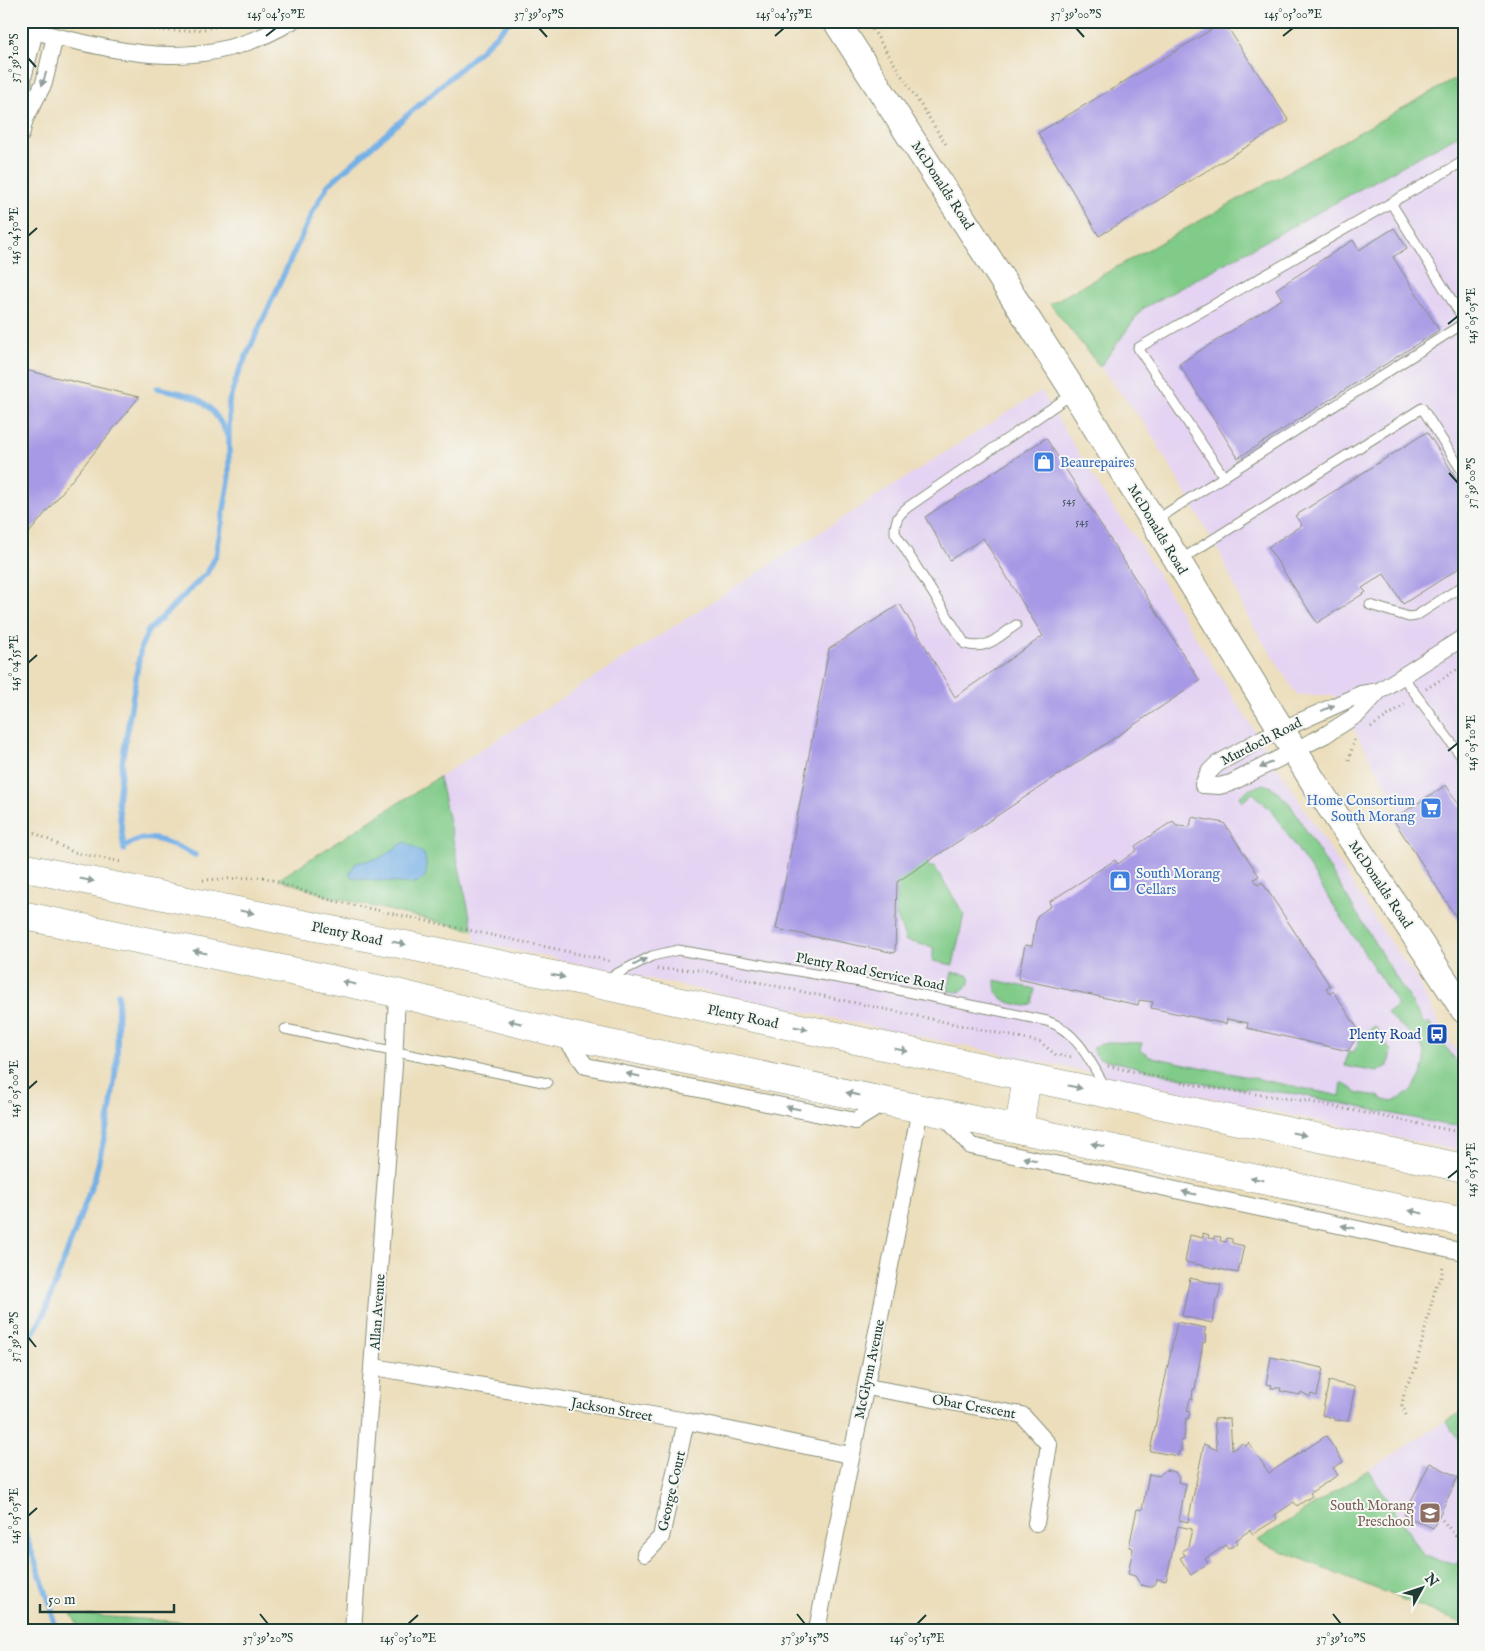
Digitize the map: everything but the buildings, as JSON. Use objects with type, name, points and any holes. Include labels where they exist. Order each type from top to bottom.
[{"type":"highway","name":"Plenty Road","points":[[21,867],[597,984],[1027,1077],[1464,1168]]},
{"type":"highway","points":[[21,915],[397,993],[562,1034],[1464,1222]]},
{"type":"highway","points":[[1020,1129],[1027,1077]]},
{"type":"main road","name":"McDonalds Road","points":[[836,21],[1074,392],[1287,740],[1464,1010]]},
{"type":"street","points":[[23,127],[28,29],[133,53],[153,56],[189,55],[233,48],[255,40],[292,21]]},
{"type":"street","points":[[23,127],[44,83],[55,36]]},
{"type":"street","name":"Murdoch Road","points":[[1287,740],[1358,714],[1379,691],[1464,637]]},
{"type":"street","name":"Murdoch Road","points":[[1287,740],[1361,694],[1379,691]]},
{"type":"street","name":"Allan Avenue","points":[[353,1630],[374,1367],[397,993]]},
{"type":"street","points":[[931,1110],[971,1146],[1464,1252]]},
{"type":"street","name":"McGlynn Avenue","points":[[817,1630],[850,1455],[931,1110]]},
{"type":"street","points":[[1200,1166],[1243,1205]]},
{"type":"street","name":"Jackson Street","points":[[374,1367],[686,1421],[850,1455]]},
{"type":"street","name":"Obar Crescent","points":[[867,1386],[1022,1415],[1049,1445],[1036,1523]]},
{"type":"street","name":"George Court","points":[[645,1554],[661,1537],[686,1421]]},
{"type":"lane","points":[[1224,477],[1138,348],[1464,161]]},
{"type":"lane","points":[[1154,522],[1464,321],[1390,203]]},
{"type":"lane","points":[[1016,625],[988,644],[977,647],[965,644],[895,533],[895,522],[898,515],[908,507],[1074,392]]},
{"type":"lane","points":[[1178,562],[1422,408],[1464,474]]},
{"type":"lane","points":[[1370,605],[1409,617],[1416,616],[1464,585]]},
{"type":"lane","points":[[1403,677],[1464,760]]},
{"type":"lane","name":"Plenty Road Service Road","points":[[597,984],[652,956],[678,950],[757,963],[1047,1021],[1066,1030],[1080,1045],[1108,1094]]},
{"type":"lane","points":[[285,1029],[547,1083]]},
{"type":"path","points":[[105,21],[172,32],[199,30],[234,21]]},
{"type":"path","points":[[867,21],[947,146]]},
{"type":"path","points":[[1368,728],[1464,664]]},
{"type":"path","points":[[1349,760],[1354,738],[1361,733]]},
{"type":"path","points":[[21,826],[73,852],[129,864]]},
{"type":"path","points":[[195,878],[204,880],[264,877],[330,900],[618,963]]},
{"type":"path","points":[[649,969],[709,972],[1040,1042],[1056,1055],[1075,1057]]},
{"type":"path","points":[[1102,1065],[1199,1086],[1306,1100],[1464,1132]]},
{"type":"path","points":[[1406,1415],[1402,1405],[1404,1388],[1415,1370],[1436,1285],[1441,1278],[1443,1265]]},
{"type":"path","points":[[1439,1516],[1464,1546]]},
{"type":"shaded area","points":[[1464,132],[1464,921],[1334,695],[1297,695],[1247,616],[1221,555],[1146,425],[1100,367],[1142,309]]},
{"type":"shaded area","points":[[1041,391],[1107,499],[1138,541],[1208,658],[1374,918],[1418,981],[1440,1027],[1464,1062],[1464,1150],[1455,1150],[476,942],[439,777]]},
{"type":"shaded area","name":"South Morang Preschool","points":[[1446,1421],[1464,1448],[1464,1559],[1456,1564],[1424,1557],[1368,1470]]},
{"type":"green space","points":[[1464,74],[1464,132],[1142,309],[1100,367],[1050,304]]},
{"type":"green space","points":[[439,777],[473,930],[328,896],[279,879]]},
{"type":"green space","points":[[1263,784],[1272,787],[1290,804],[1425,1025],[1429,1022],[1464,1073],[1464,1126],[1446,1125],[1297,1094],[1212,1085],[1099,1058],[1092,1049],[1094,1046],[1112,1042],[1142,1043],[1141,1052],[1147,1053],[1147,1056],[1340,1096],[1342,1083],[1359,1093],[1379,1096],[1381,1099],[1390,1101],[1399,1099],[1415,1086],[1424,1067],[1425,1057],[1423,1049],[1416,1039],[1387,1013],[1398,1005],[1274,813],[1253,793],[1242,802],[1239,797],[1248,790]]},
{"type":"green space","points":[[926,860],[930,868],[934,866],[964,914],[953,965],[933,961],[933,947],[906,941],[892,903],[898,877]]},
{"type":"green space","points":[[952,972],[967,975],[971,978],[969,984],[960,992],[948,991]]},
{"type":"green space","points":[[995,980],[1035,989],[1032,1003],[1027,1006],[1004,1000],[997,992]]},
{"type":"green space","points":[[1375,1026],[1391,1051],[1388,1066],[1377,1072],[1345,1066],[1348,1051],[1354,1052],[1362,1035]]},
{"type":"green space","points":[[1464,1410],[1464,1448],[1446,1421]]},
{"type":"green space","points":[[1368,1470],[1424,1556],[1456,1564],[1464,1559],[1464,1624],[1257,1541]]},
{"type":"green space","points":[[71,1614],[291,1630],[81,1630]]},
{"type":"water","points":[[405,842],[424,854],[426,872],[421,881],[409,884],[357,878],[349,874],[356,863],[380,858]]},
{"type":"waterway","points":[[124,850],[118,800],[123,756],[141,647],[148,631],[207,573],[216,556],[229,481],[229,402],[237,376],[313,211],[328,185],[480,51],[510,21]]},
{"type":"waterway","points":[[157,388],[191,396],[208,406],[215,413],[227,435]]},
{"type":"waterway","points":[[124,848],[132,842],[150,839],[177,846],[195,855]]},
{"type":"waterway","points":[[21,1354],[44,1314],[95,1177],[110,1113],[117,1060],[118,994]]},
{"type":"waterway","points":[[21,1522],[52,1609],[54,1630]]},
{"type":"place","name":"Beaurepaires","points":[[1044,462]]},
{"type":"place","name":"Home Consortium South Morang","points":[[1431,808]]},
{"type":"place","name":"South Morang Cellars","points":[[1120,881]]},
{"type":"place","name":"Plenty Road","points":[[1437,1034]]},
{"type":"place","name":"South Morang Preschool","points":[[1430,1513]]}]
